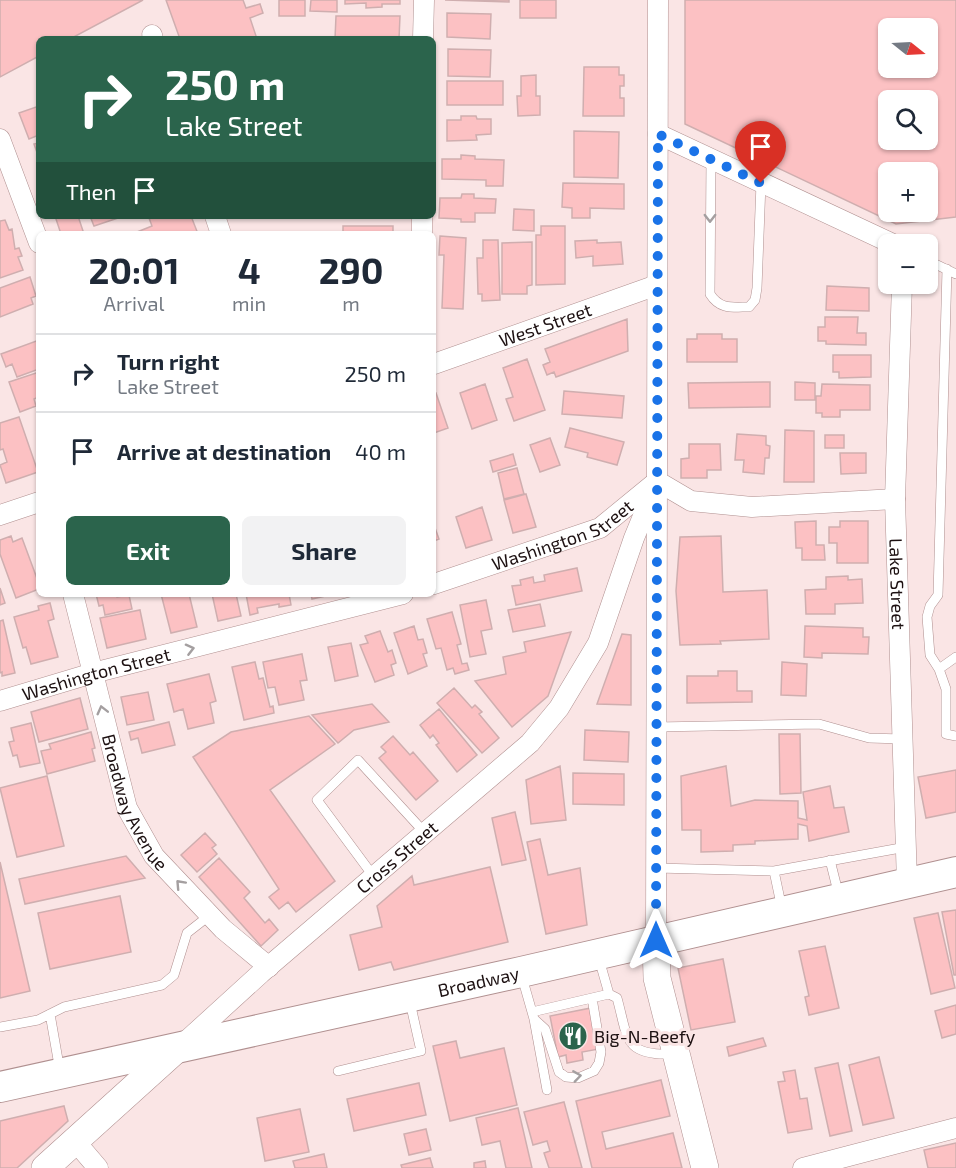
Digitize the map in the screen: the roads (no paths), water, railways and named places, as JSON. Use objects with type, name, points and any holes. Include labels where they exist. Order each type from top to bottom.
[{"type":"main road","name":"Broadway","points":[[0,1087],[521,972],[956,872]]},
{"type":"street","points":[[423,36],[424,0]]},
{"type":"street","points":[[658,0],[657,978],[705,1168]]},
{"type":"street","points":[[658,134],[878,237]]},
{"type":"street","points":[[0,139],[36,235]]},
{"type":"street","name":"West Street","points":[[436,363],[657,285]]},
{"type":"street","name":"Lake Street","points":[[902,294],[895,499],[907,883]]},
{"type":"street","points":[[657,481],[691,501],[752,507],[895,499]]},
{"type":"street","name":"Washington Street","points":[[436,583],[600,528],[657,481]]},
{"type":"street","name":"Cross Street","points":[[45,1168],[269,967],[530,743],[560,708],[598,643],[634,538],[657,481]]},
{"type":"street","points":[[0,515],[36,503]]},
{"type":"street","name":"Broadway Avenue","points":[[74,597],[127,808],[154,856],[223,929],[269,967]]},
{"type":"street","name":"Washington Street","points":[[0,701],[93,674],[391,597]]},
{"type":"street","points":[[803,1168],[956,1128]]},
{"type":"street","points":[[75,1141],[98,1168]]},
{"type":"lane","points":[[711,159],[710,294],[715,302],[726,308],[749,307],[755,300],[761,183]]},
{"type":"lane","points":[[951,272],[938,595],[930,606],[927,617],[930,655],[939,669],[946,689],[946,734],[956,736]]},
{"type":"lane","points":[[939,669],[956,657]]},
{"type":"lane","points":[[656,727],[819,724],[869,738],[902,739]]},
{"type":"lane","points":[[374,877],[317,800],[358,760],[425,833]]},
{"type":"lane","points":[[656,867],[774,871],[906,847]]},
{"type":"lane","points":[[830,860],[839,899]]},
{"type":"lane","points":[[774,871],[782,912]]},
{"type":"lane","points":[[0,1027],[38,1020],[64,1007],[162,985],[174,975],[187,933],[210,915]]},
{"type":"lane","points":[[597,953],[609,994]]},
{"type":"lane","points":[[521,972],[533,1016],[547,1090]]},
{"type":"lane","points":[[533,1016],[609,994],[617,998],[629,1043],[637,1050],[676,1054]]},
{"type":"lane","points":[[338,1071],[421,1052],[408,996]]},
{"type":"lane","points":[[533,1016],[545,1029],[559,1072],[566,1077],[578,1078],[594,1071],[602,1052],[592,998]]},
{"type":"lane","points":[[50,1014],[61,1073]]},
{"type":"place","name":"Big-N-Beefy","points":[[573,1036]]}]
